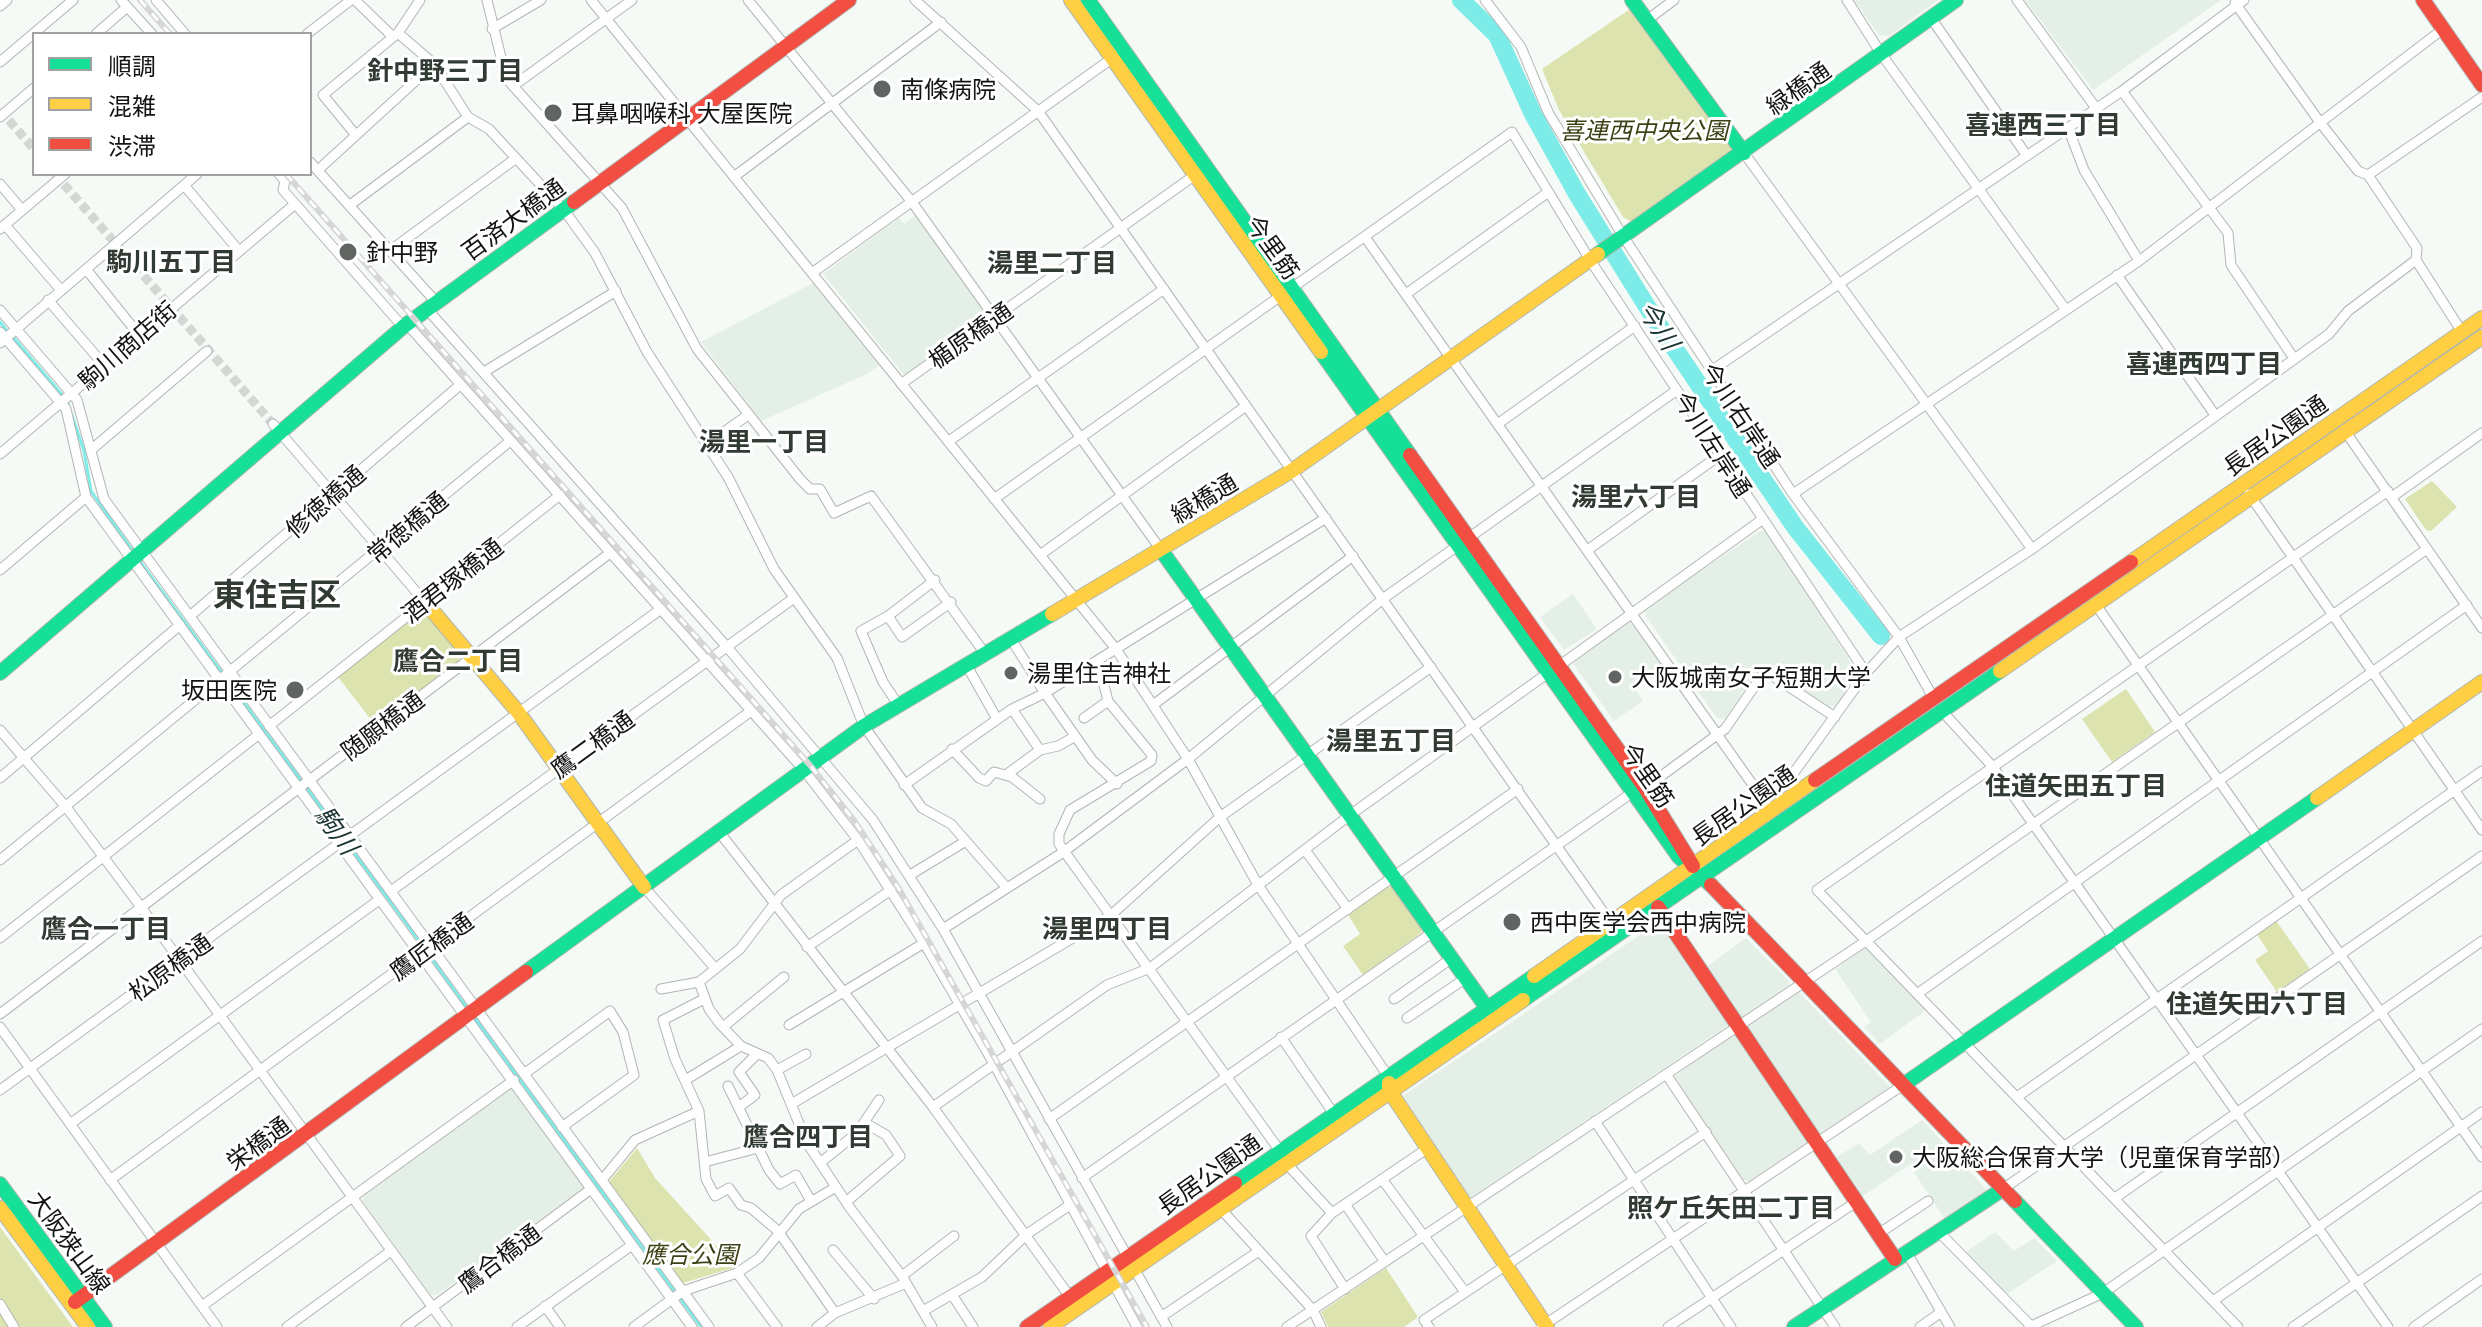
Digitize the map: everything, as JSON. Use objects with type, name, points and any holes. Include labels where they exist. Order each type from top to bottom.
[{"type":"main road","name":"百済大橋通","points":[[0,673],[137,556],[277,428],[405,326],[849,0]]},
{"type":"main road","name":"今里筋","points":[[1071,0],[1118,54],[1639,790],[1679,857],[1698,871],[2136,1327]]},
{"type":"main road","name":"今里筋","points":[[1088,0],[1118,54],[1195,175],[1287,293]]},
{"type":"main road","points":[[1632,0],[1744,153]]},
{"type":"main road","name":"緑橋通","points":[[822,757],[864,726],[1293,470],[1956,0]]},
{"type":"main road","points":[[2423,0],[2482,85]]},
{"type":"main road","name":"長居公園通","points":[[1050,1327],[1111,1277],[1389,1083],[1658,907],[1698,871],[1799,793],[2096,605],[2482,318]]},
{"type":"main road","name":"長居公園通","points":[[1130,1264],[1220,1208],[1334,1114],[1389,1083],[1487,1008],[1611,923],[1698,871],[2247,491],[2345,431],[2482,337]]},
{"type":"main road","points":[[1161,550],[1487,1008]]},
{"type":"main road","points":[[425,602],[518,712],[644,887]]},
{"type":"main road","points":[[1903,1085],[1967,1044],[2482,682]]},
{"type":"main road","name":"栄橋通","points":[[77,1301],[822,757]]},
{"type":"main road","points":[[1658,907],[1878,1234],[1901,1256]]},
{"type":"main road","points":[[1389,1083],[1545,1326]]},
{"type":"main road","name":"大阪狭山線","points":[[0,1184],[77,1301],[88,1327]]},
{"type":"main road","points":[[1794,1327],[2003,1189]]},
{"type":"main road","name":"大阪狭山線","points":[[0,1208],[77,1301],[105,1327]]},
{"type":"main road","name":"長居公園通","points":[[1027,1327],[1070,1297],[1111,1277]]},
{"type":"street","points":[[0,6],[7,0]]},
{"type":"street","points":[[35,32],[73,0]]},
{"type":"street","points":[[156,0],[183,32]]},
{"type":"street","points":[[310,32],[353,0],[434,64],[468,117],[489,129],[564,210],[595,253],[647,352],[728,477],[774,569],[837,658],[864,726],[922,808],[951,824],[1007,888]]},
{"type":"street","points":[[355,134],[323,95],[395,34],[420,0]]},
{"type":"street","points":[[487,0],[501,64],[513,86],[600,183],[635,228],[686,333],[748,415],[800,479],[810,489],[820,489],[834,513],[871,496],[951,602],[986,655]]},
{"type":"street","points":[[492,29],[541,0]]},
{"type":"street","points":[[591,0],[1116,649],[1188,759],[1258,885],[1337,998],[1389,1083]]},
{"type":"street","points":[[513,86],[632,0]]},
{"type":"street","points":[[748,0],[912,202],[997,316],[1161,550]]},
{"type":"street","points":[[915,0],[1038,111],[1611,923]]},
{"type":"street","name":"今川右岸通","points":[[1485,0],[1521,47],[1548,112],[1623,236],[1793,494],[1899,637],[1938,705],[1993,767],[2388,1327]]},
{"type":"street","points":[[1847,0],[1882,55],[2066,310]]},
{"type":"street","points":[[2017,0],[2096,108]]},
{"type":"street","points":[[1647,20],[1668,2]]},
{"type":"street","points":[[1711,371],[2122,91],[2238,2],[2319,121],[2358,171],[2368,175],[2417,248],[2416,260],[2462,332]]},
{"type":"street","points":[[98,32],[124,4],[150,32]]},
{"type":"street","points":[[1931,18],[2027,156]]},
{"type":"street","points":[[735,176],[941,22]]},
{"type":"street","points":[[1793,494],[2139,261],[2443,29]]},
{"type":"street","points":[[0,62],[32,35]]},
{"type":"street","points":[[812,273],[1118,54]]},
{"type":"street","points":[[318,170],[434,64]]},
{"type":"street","points":[[0,117],[32,90]]},
{"type":"street","points":[[2122,91],[2228,233],[2231,265],[2293,357]]},
{"type":"street","points":[[2368,175],[2482,97]]},
{"type":"street","points":[[350,205],[468,117]]},
{"type":"street","points":[[2068,128],[2084,170],[2139,261]]},
{"type":"street","name":"今川左岸通","points":[[1365,237],[1512,132],[1547,193],[1866,673]]},
{"type":"street","points":[[1744,153],[2032,549]]},
{"type":"street","points":[[391,250],[515,159]]},
{"type":"street","points":[[312,164],[391,250],[484,372],[727,647],[873,820],[943,929],[1167,1327]]},
{"type":"street","name":"楯原橋通","points":[[901,384],[1195,175]]},
{"type":"street","points":[[60,289],[3,227],[63,176]]},
{"type":"street","points":[[281,176],[285,181],[283,190],[295,204],[560,495],[805,771],[858,840],[924,943],[994,1064],[1137,1327]]},
{"type":"street","points":[[7,335],[190,180],[239,251]]},
{"type":"street","points":[[0,184],[22,210]]},
{"type":"street","points":[[1406,294],[1547,193]]},
{"type":"street","name":"駒川商店街","points":[[0,454],[295,204]]},
{"type":"street","points":[[994,499],[1365,237],[1634,612],[1772,812]]},
{"type":"street","points":[[1799,793],[1790,778],[1866,673],[1899,637],[2032,549],[2293,357],[2329,334],[2348,311],[2416,260]]},
{"type":"street","points":[[86,269],[139,335]]},
{"type":"street","points":[[2117,275],[2215,415]]},
{"type":"street","points":[[949,441],[1164,289]]},
{"type":"street","points":[[484,372],[616,291]]},
{"type":"street","points":[[48,300],[104,365]]},
{"type":"street","points":[[0,310],[7,335],[65,398],[86,497],[190,616],[258,735],[351,836],[430,946],[514,1080],[632,1245],[709,1327]]},
{"type":"street","points":[[1499,423],[1635,326]]},
{"type":"street","points":[[91,450],[207,351]]},
{"type":"street","name":"修徳橋通","points":[[190,616],[460,385]]},
{"type":"street","points":[[943,929],[1062,853],[1188,759],[1384,598],[1677,390]]},
{"type":"street","points":[[65,398],[77,400],[99,490],[180,625],[269,726],[339,845],[379,900],[420,954],[524,1074],[602,1180],[677,1295],[692,1327]]},
{"type":"street","points":[[1040,555],[1246,406]]},
{"type":"street","points":[[707,444],[748,415]]},
{"type":"street","points":[[277,428],[425,602]]},
{"type":"street","points":[[2345,431],[2482,628]]},
{"type":"street","points":[[2238,1327],[1817,890],[2292,558],[2482,433]]},
{"type":"street","name":"常徳橋通","points":[[0,860],[509,442]]},
{"type":"street","points":[[1589,549],[1720,455]]},
{"type":"street","points":[[2247,491],[2411,732],[2482,830]]},
{"type":"street","name":"酒君塚橋通","points":[[269,726],[560,495]]},
{"type":"street","points":[[0,570],[86,497]]},
{"type":"street","points":[[904,785],[1012,709],[1045,693],[1326,518]]},
{"type":"street","points":[[933,1107],[1107,985],[1150,968],[1350,815],[1763,519]]},
{"type":"street","points":[[1287,1327],[1866,941],[2427,549]]},
{"type":"street","name":"随願橋通","points":[[0,1014],[610,553]]},
{"type":"street","points":[[1153,705],[1353,556]]},
{"type":"street","points":[[899,706],[883,682],[861,631],[888,616],[935,580]]},
{"type":"street","name":"鷹二橋通","points":[[391,891],[794,598]]},
{"type":"street","points":[[888,616],[902,637],[951,602]]},
{"type":"street","points":[[2096,605],[2175,723],[2219,781],[2482,1157]]},
{"type":"street","points":[[1917,994],[2467,605]]},
{"type":"street","points":[[351,836],[661,609]]},
{"type":"street","points":[[0,778],[180,625]]},
{"type":"street","points":[[1011,639],[1074,737],[1117,784]]},
{"type":"street","points":[[1093,663],[1102,677],[1108,701],[1152,755],[1151,761],[1117,784],[1070,810],[1059,834],[1062,853],[1189,1021],[1283,1157],[1332,1213]]},
{"type":"street","points":[[967,666],[997,719]]},
{"type":"street","points":[[793,1103],[885,1045],[1110,916],[1220,817],[1431,667]]},
{"type":"street","points":[[1082,1178],[1725,729],[1765,671],[1835,717]]},
{"type":"street","points":[[1084,718],[1108,701]]},
{"type":"street","points":[[1012,709],[1040,750]]},
{"type":"street","name":"鷹匠橋通","points":[[110,1180],[751,711]]},
{"type":"street","points":[[0,730],[103,856],[447,1327]]},
{"type":"street","points":[[0,938],[258,735]]},
{"type":"street","points":[[1006,775],[1040,750],[1058,746],[1074,737]]},
{"type":"street","points":[[952,749],[979,778],[986,781],[994,772],[1006,775],[1040,799]]},
{"type":"street","points":[[2017,1097],[2482,771]]},
{"type":"street","points":[[1049,1119],[1518,789]]},
{"type":"street","points":[[720,833],[933,1107],[1070,1297]]},
{"type":"street","name":"松原橋通","points":[[0,1090],[351,836]]},
{"type":"street","points":[[661,989],[699,982],[740,949],[781,895],[858,840]]},
{"type":"street","points":[[910,875],[966,841]]},
{"type":"street","points":[[1305,850],[1348,909]]},
{"type":"street","points":[[2003,1189],[2067,1148],[2482,856]]},
{"type":"street","points":[[644,887],[714,967]]},
{"type":"street","points":[[807,947],[891,890]]},
{"type":"street","points":[[70,1124],[379,900]]},
{"type":"street","points":[[2115,1198],[2482,941]]},
{"type":"street","points":[[789,1025],[924,943]]},
{"type":"street","points":[[1394,999],[1452,958]]},
{"type":"street","points":[[723,1027],[784,977]]},
{"type":"street","points":[[1407,1018],[1466,978]]},
{"type":"street","points":[[699,982],[704,999],[723,1027],[741,1046],[768,1058],[777,1070],[803,1133],[820,1163],[904,1279],[932,1327]]},
{"type":"street","points":[[704,999],[663,1020],[675,1059],[687,1079],[699,1111],[706,1179],[715,1196],[729,1188],[741,1205],[751,1208],[778,1231],[835,1313]]},
{"type":"street","points":[[524,1074],[610,1011],[623,1032],[634,1075],[562,1127]]},
{"type":"street","points":[[0,1027],[217,1327]]},
{"type":"street","points":[[1939,1232],[2030,1326],[2103,1293],[2166,1251],[2275,1170],[2482,1029]]},
{"type":"street","points":[[1281,1037],[1334,1114]]},
{"type":"street","points":[[687,1079],[741,1046]]},
{"type":"street","points":[[740,1106],[755,1095],[739,1072],[757,1054]]},
{"type":"street","points":[[777,1070],[806,1054]]},
{"type":"street","points":[[1666,1074],[1835,1327]]},
{"type":"street","points":[[202,1306],[514,1080]]},
{"type":"street","points":[[1545,1326],[1903,1085]]},
{"type":"street","points":[[728,1086],[758,1148],[780,1184],[796,1175],[811,1201]]},
{"type":"street","points":[[820,1163],[865,1123],[879,1100]]},
{"type":"street","points":[[602,1180],[635,1140],[699,1111]]},
{"type":"street","points":[[2213,1301],[2482,1112]]},
{"type":"street","points":[[1595,1121],[1731,1327]]},
{"type":"street","points":[[846,1202],[900,1156],[886,1135],[865,1123]]},
{"type":"street","points":[[1429,1327],[1424,1320],[1706,1132]]},
{"type":"street","points":[[705,1162],[758,1148]]},
{"type":"street","points":[[1345,1289],[1311,1236],[1332,1213],[1428,1148]]},
{"type":"street","points":[[1382,1179],[1465,1292]]},
{"type":"street","points":[[634,1327],[677,1295],[737,1273],[759,1258],[778,1231],[811,1201],[836,1187]]},
{"type":"street","name":"鷹合橋通","points":[[406,1327],[591,1189]]},
{"type":"street","points":[[2293,1327],[2482,1196]]},
{"type":"street","points":[[1878,1234],[1928,1201]]},
{"type":"street","points":[[1668,1327],[1856,1202]]},
{"type":"street","points":[[1345,1204],[1385,1262]]},
{"type":"street","points":[[923,1311],[982,1277],[1027,1234],[1070,1205]]},
{"type":"street","points":[[1220,1208],[1313,1310],[1321,1327]]},
{"type":"street","points":[[817,1327],[835,1313],[874,1299],[904,1279],[954,1236]]},
{"type":"street","points":[[517,1327],[632,1245]]},
{"type":"street","points":[[833,1250],[874,1299]]},
{"type":"street","points":[[287,1327],[391,1251]]},
{"type":"street","points":[[1161,1317],[1259,1251]]},
{"type":"street","points":[[1901,1256],[1924,1278],[1950,1327]]},
{"type":"street","points":[[737,1273],[777,1327]]},
{"type":"street","points":[[2414,1327],[2482,1279]]},
{"type":"street","points":[[953,1296],[973,1327]]},
{"type":"street","points":[[0,1304],[14,1327]]},
{"type":"street","points":[[545,1306],[560,1327]]},
{"type":"street","points":[[1920,1327],[1940,1313]]},
{"type":"shaded area","points":[[1854,0],[1938,0],[1889,36],[1879,35]]},
{"type":"shaded area","points":[[2025,0],[2221,0],[2093,90]]},
{"type":"shaded area","points":[[915,216],[987,314],[985,321],[905,376],[823,274],[899,218],[904,224]]},
{"type":"shaded area","points":[[813,283],[879,365],[867,374],[761,421],[701,342]]},
{"type":"shaded area","points":[[1760,531],[1767,531],[1853,666],[1855,678],[1836,706],[1827,707],[1766,664],[1758,669],[1725,719],[1717,718],[1645,615],[1645,608]]},
{"type":"shaded area","name":"大阪城南女子短期大学","points":[[1573,594],[1597,629],[1564,650],[1540,617]]},
{"type":"shaded area","name":"大阪城南女子短期大学","points":[[1626,622],[1632,624],[1663,666],[1634,687],[1643,701],[1614,721],[1574,665],[1576,657]]},
{"type":"shaded area","points":[[1659,922],[1665,924],[1728,1020],[1727,1026],[1470,1198],[1403,1099],[1404,1095]]},
{"type":"shaded area","points":[[1746,938],[1789,981],[1789,986],[1742,1018],[1738,1017],[1706,967]]},
{"type":"shaded area","points":[[1867,947],[1926,1010],[1880,1044],[1864,1027],[1871,1022],[1835,969]]},
{"type":"shaded area","points":[[1798,991],[1890,1087],[1820,1134],[1816,1133],[1748,1029],[1748,1025]]},
{"type":"shaded area","points":[[1734,1033],[1738,1034],[1807,1136],[1807,1143],[1749,1181],[1743,1180],[1674,1077]]},
{"type":"shaded area","points":[[515,1088],[584,1187],[437,1295],[431,1295],[363,1202],[364,1194]]},
{"type":"shaded area","name":"大阪総合保育大学（児童保育学部）","points":[[1922,1120],[1989,1192],[1947,1222],[1909,1165],[1860,1198],[1834,1159],[1859,1143],[1870,1155]]},
{"type":"shaded area","name":"大阪総合保育大学（児童保育学部）","points":[[1995,1232],[2014,1251],[2034,1238],[2057,1261],[2007,1294],[1964,1253]]},
{"type":"green space","name":"喜連西中央公園","points":[[1630,9],[1735,149],[1632,222],[1623,217],[1559,110],[1542,69]]},
{"type":"green space","points":[[2432,481],[2457,507],[2431,531],[2426,530],[2405,499]]},
{"type":"green space","points":[[419,613],[425,613],[460,655],[459,663],[379,722],[372,721],[338,677]]},
{"type":"green space","points":[[2126,689],[2155,732],[2112,762],[2082,719]]},
{"type":"green space","points":[[1387,887],[1394,887],[1422,928],[1421,933],[1363,975],[1343,946],[1360,934],[1348,915]]},
{"type":"green space","points":[[2275,919],[2310,969],[2277,992],[2255,960],[2268,951],[2256,933]]},
{"type":"green space","name":"應合公園","points":[[637,1148],[655,1178],[736,1267],[680,1284],[608,1183]]},
{"type":"green space","points":[[0,1227],[73,1327],[0,1327]]},
{"type":"green space","points":[[1386,1268],[1418,1317],[1404,1327],[1328,1327],[1321,1312]]},
{"type":"waterway","name":"今川","points":[[1461,0],[1497,35],[1533,114],[1577,194],[1656,321],[1795,527],[1881,636]]},
{"type":"waterway","name":"駒川","points":[[0,322],[8,332]]},
{"type":"waterway","name":"駒川","points":[[13,337],[63,396]]},
{"type":"waterway","name":"駒川","points":[[67,401],[84,451],[91,491],[134,553]]},
{"type":"waterway","name":"駒川","points":[[138,559],[342,836]]},
{"type":"waterway","name":"駒川","points":[[347,843],[423,946]]},
{"type":"waterway","name":"駒川","points":[[427,952],[467,1008]]},
{"type":"waterway","name":"駒川","points":[[474,1017],[675,1292]]},
{"type":"waterway","name":"駒川","points":[[680,1298],[701,1327]]},
{"type":"tunnel","points":[[0,110],[32,147]]},
{"type":"tunnel","points":[[57,176],[273,424]]},
{"type":"railway","points":[[140,0],[168,32]]},
{"type":"railway","points":[[288,176],[809,764],[853,819],[899,889],[1147,1327]]},
{"type":"traffic: fast","points":[[1088,0],[1410,455]]},
{"type":"traffic: fast","points":[[1632,0],[1744,153]]},
{"type":"traffic: fast","points":[[1598,254],[1956,0]]},
{"type":"traffic: fast","points":[[0,673],[403,327],[574,202]]},
{"type":"traffic: fast","points":[[1321,352],[1679,857],[1711,885]]},
{"type":"traffic: fast","points":[[1161,550],[1487,1008]]},
{"type":"traffic: fast","points":[[526,972],[864,726],[1052,614]]},
{"type":"traffic: fast","points":[[1523,1000],[2000,671]]},
{"type":"traffic: fast","points":[[1903,1085],[2317,798]]},
{"type":"traffic: fast","points":[[1235,1183],[1534,976]]},
{"type":"traffic: fast","points":[[0,1184],[105,1327]]},
{"type":"traffic: fast","points":[[1794,1327],[2003,1189]]},
{"type":"traffic: fast","points":[[2015,1201],[2136,1327]]},
{"type":"traffic: slow","points":[[1071,0],[1321,352]]},
{"type":"traffic: slow","points":[[1052,614],[1293,470],[1598,254]]},
{"type":"traffic: slow","points":[[2131,562],[2482,318]]},
{"type":"traffic: slow","points":[[2000,671],[2482,337]]},
{"type":"traffic: slow","points":[[425,602],[518,712],[644,887]]},
{"type":"traffic: slow","points":[[2317,798],[2482,682]]},
{"type":"traffic: slow","points":[[1534,976],[1815,780]]},
{"type":"traffic: slow","points":[[1050,1327],[1523,1000]]},
{"type":"traffic: slow","points":[[1389,1083],[1389,1090],[1547,1327]]},
{"type":"traffic: slow","points":[[0,1208],[88,1327]]},
{"type":"traffic: jam","points":[[574,202],[849,0]]},
{"type":"traffic: jam","points":[[2423,0],[2482,85]]},
{"type":"traffic: jam","points":[[1410,455],[1645,788],[1693,866]]},
{"type":"traffic: jam","points":[[1815,780],[2131,562]]},
{"type":"traffic: jam","points":[[1711,885],[2015,1201]]},
{"type":"traffic: jam","points":[[1658,907],[1895,1259]]},
{"type":"traffic: jam","points":[[75,1302],[526,972]]},
{"type":"traffic: jam","points":[[1027,1327],[1235,1183]]},
{"type":"place","name":"南條病院","points":[[882,89]]},
{"type":"place","name":"耳鼻咽喉科 大屋医院","points":[[553,113]]},
{"type":"place","name":"針中野","points":[[348,252]]},
{"type":"place","name":"湯里住吉神社","points":[[1011,673]]},
{"type":"place","name":"大阪城南女子短期大学","points":[[1615,677]]},
{"type":"place","name":"坂田医院","points":[[295,690]]},
{"type":"place","name":"西中医学会西中病院","points":[[1512,922]]},
{"type":"place","name":"大阪総合保育大学（児童保育学部）","points":[[1896,1157]]},
{"type":"district","name":"針中野三丁目","points":[[445,70]]},
{"type":"district","name":"喜連西三丁目","points":[[2043,124]]},
{"type":"district","name":"駒川五丁目","points":[[171,261]]},
{"type":"district","name":"湯里二丁目","points":[[1052,262]]},
{"type":"district","name":"喜連西四丁目","points":[[2204,363]]},
{"type":"district","name":"湯里一丁目","points":[[764,441]]},
{"type":"district","name":"湯里六丁目","points":[[1636,496]]},
{"type":"district","name":"東住吉区","points":[[277,594]]},
{"type":"district","name":"鷹合二丁目","points":[[458,660]]},
{"type":"district","name":"湯里五丁目","points":[[1391,740]]},
{"type":"district","name":"住道矢田五丁目","points":[[2076,785]]},
{"type":"district","name":"鷹合一丁目","points":[[106,928]]},
{"type":"district","name":"湯里四丁目","points":[[1107,928]]},
{"type":"district","name":"住道矢田六丁目","points":[[2257,1003]]},
{"type":"district","name":"鷹合四丁目","points":[[808,1136]]},
{"type":"district","name":"照ケ丘矢田二丁目","points":[[1731,1207]]}]
